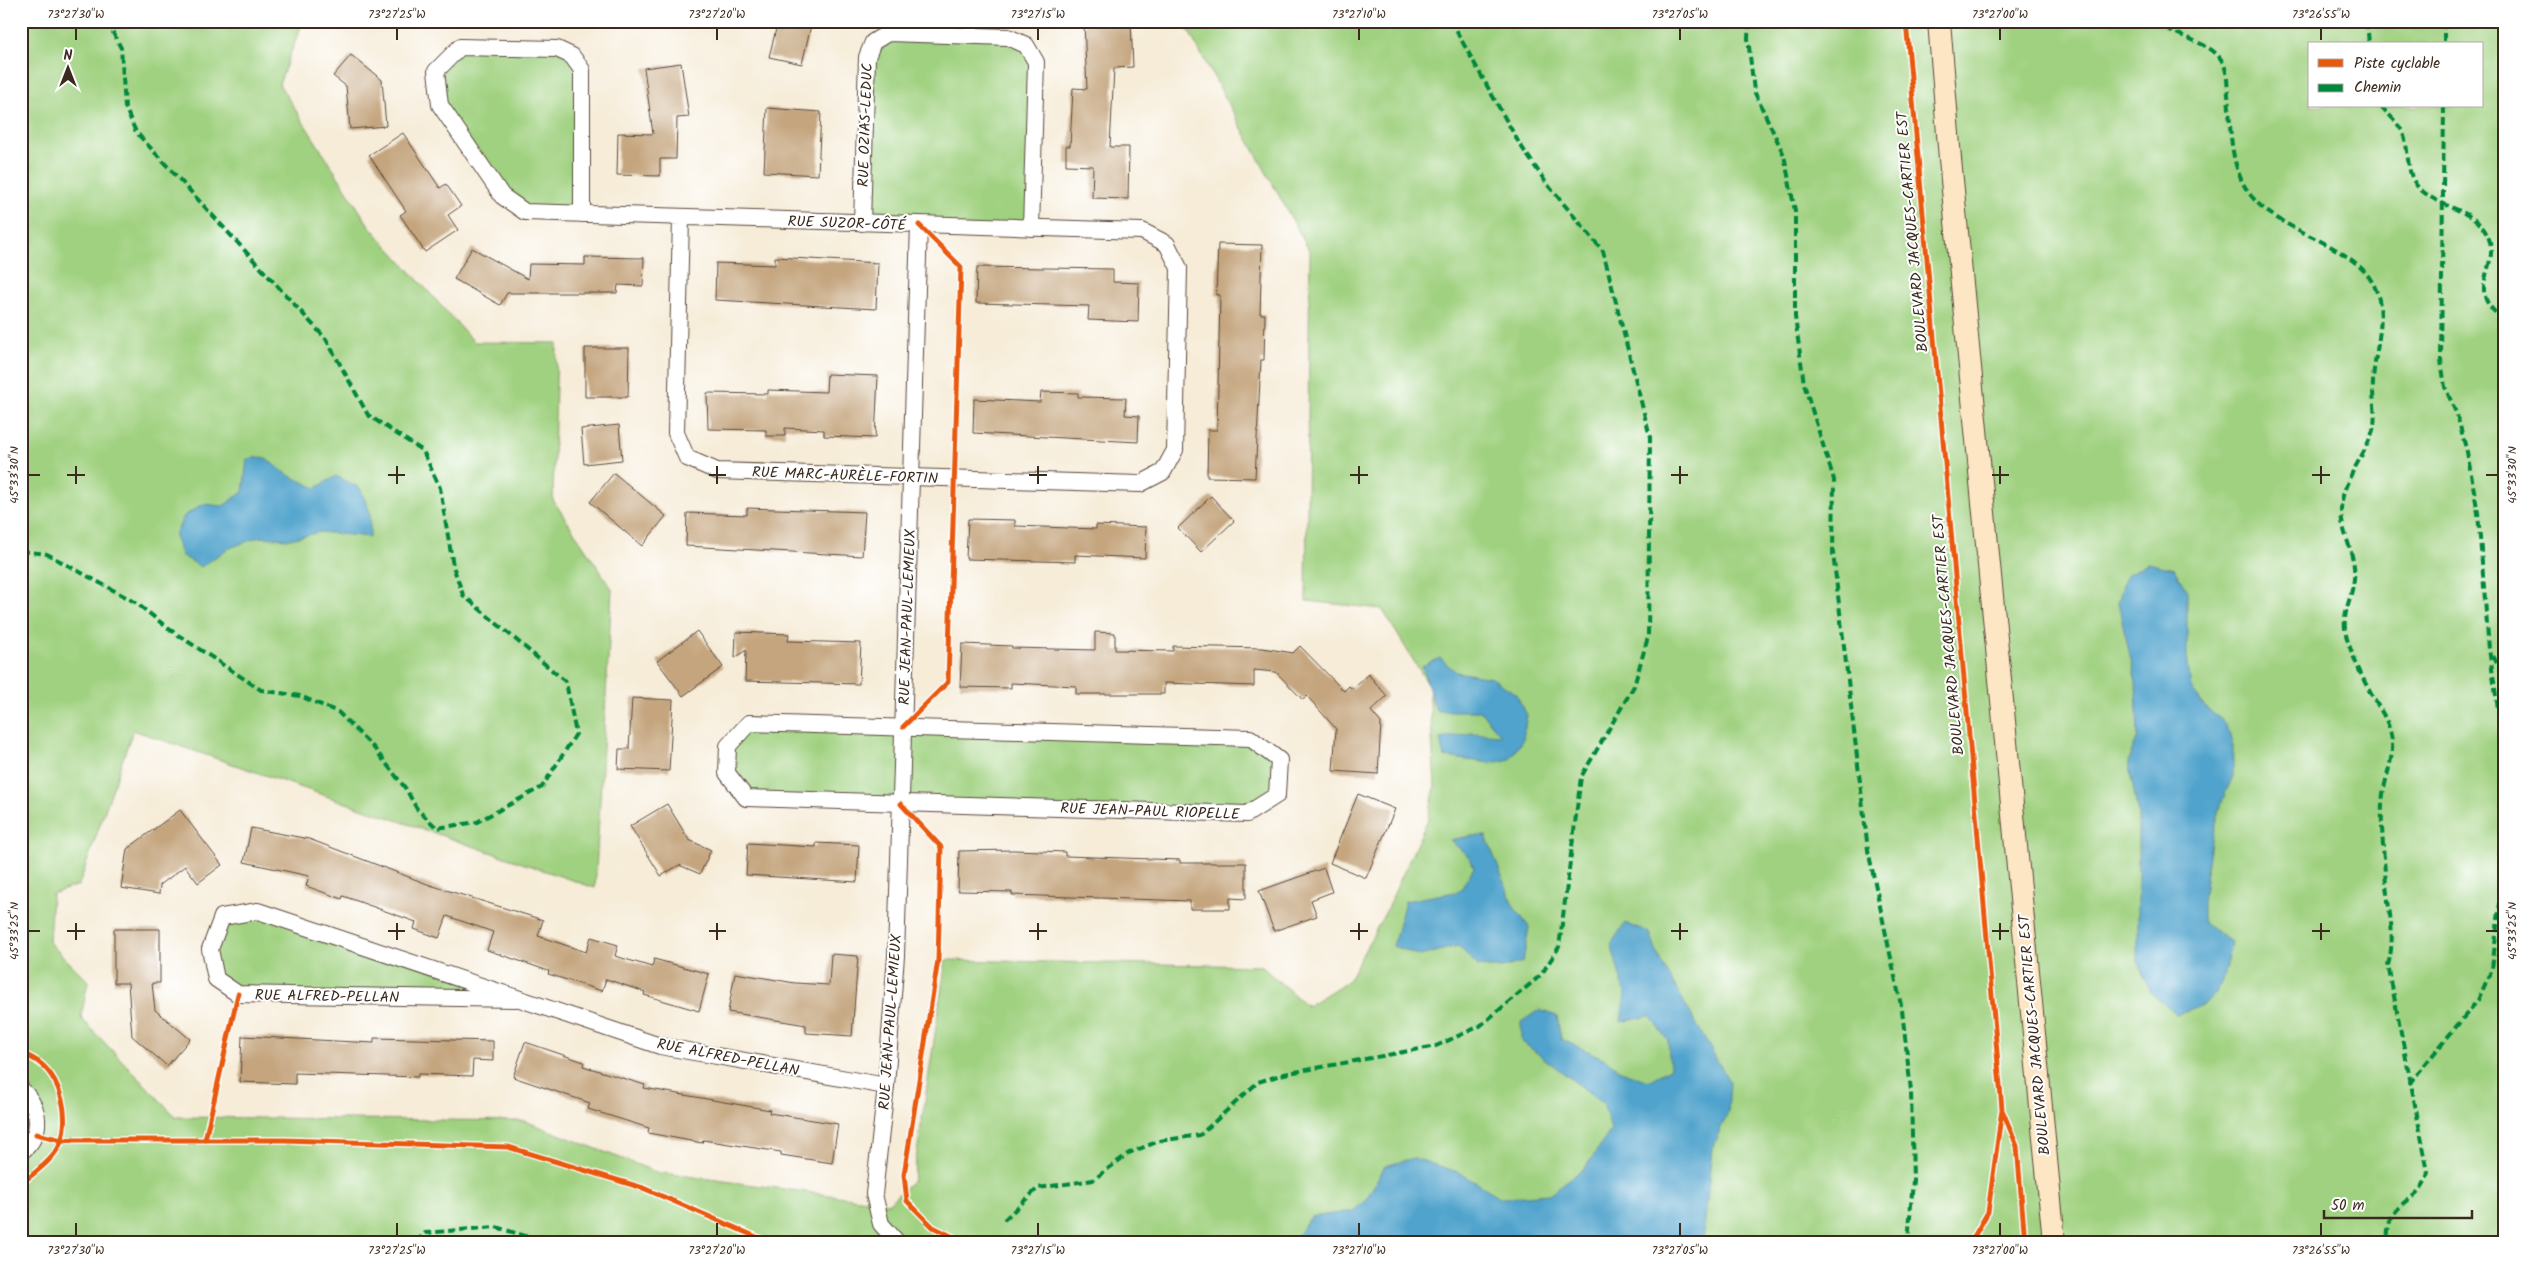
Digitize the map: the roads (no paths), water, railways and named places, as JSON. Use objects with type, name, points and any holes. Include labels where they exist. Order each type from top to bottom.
[{"type":"main road","name":"BOULEVARD JACQUES-CARTIER EST","points":[[1939,21],[1950,159],[2054,1242]]},
{"type":"street","name":"RUE OZIAS-LEDUC","points":[[862,223],[867,56],[873,42],[888,33],[1008,38],[1026,45],[1036,62],[1031,228]]},
{"type":"street","name":"RUE SUZOR-CÔTÉ","points":[[582,214],[582,70],[572,56],[558,49],[460,47],[436,71],[440,104],[502,196],[525,212],[680,218],[1142,231]]},
{"type":"street","name":"RUE MARC-AURÈLE-FORTIN","points":[[680,218],[676,433],[687,458],[717,471],[1140,484],[1162,472],[1176,450],[1179,268],[1167,244],[1142,231]]},
{"type":"street","name":"RUE JEAN-PAUL-LEMIEUX","points":[[897,1242],[882,1224],[874,1194],[886,1086],[896,956],[919,225]]},
{"type":"street","name":"RUE JEAN-PAUL RIOPELLE","points":[[749,722],[1250,738],[1279,760],[1277,795],[1247,814],[901,804],[746,798],[727,773],[728,746],[749,722]]},
{"type":"street","name":"RUE ALFRED-PELLAN","points":[[515,999],[238,994],[216,979],[210,949],[222,917],[258,911],[515,999],[660,1046],[886,1086]]},
{"type":"street","points":[[21,1089],[30,1097],[36,1108],[38,1121],[36,1134],[29,1146],[21,1152]]},
{"type":"water","points":[[263,457],[290,476],[316,488],[336,476],[360,488],[370,512],[370,537],[320,532],[290,539],[259,537],[227,549],[201,567],[181,555],[175,535],[184,516],[203,504],[223,506],[243,492],[247,459]]},
{"type":"water","points":[[2148,563],[2174,569],[2187,591],[2187,656],[2191,688],[2205,707],[2223,721],[2233,741],[2233,776],[2223,799],[2211,840],[2203,903],[2203,923],[2231,942],[2228,957],[2222,981],[2211,998],[2203,1005],[2176,1014],[2152,994],[2138,962],[2138,814],[2128,761],[2138,737],[2136,682],[2118,603],[2126,575]]},
{"type":"water","points":[[1440,658],[1456,672],[1492,678],[1516,694],[1527,715],[1523,739],[1510,759],[1492,763],[1444,757],[1440,739],[1472,733],[1501,735],[1480,711],[1436,711],[1422,666]]},
{"type":"water","points":[[1470,836],[1486,836],[1514,907],[1529,927],[1523,962],[1502,968],[1478,966],[1458,946],[1420,956],[1393,946],[1405,901],[1460,891],[1474,867],[1470,858],[1450,840]]},
{"type":"water","points":[[1625,923],[1650,933],[1660,960],[1730,1083],[1728,1112],[1712,1148],[1703,1242],[1583,1242],[1566,1238],[1550,1242],[1292,1242],[1311,1217],[1353,1211],[1365,1201],[1385,1166],[1414,1158],[1458,1172],[1502,1198],[1549,1194],[1585,1168],[1611,1130],[1603,1103],[1521,1041],[1521,1022],[1539,1010],[1557,1016],[1561,1039],[1605,1059],[1621,1071],[1648,1081],[1670,1069],[1668,1041],[1650,1016],[1621,1022],[1625,994],[1611,944]]}]
